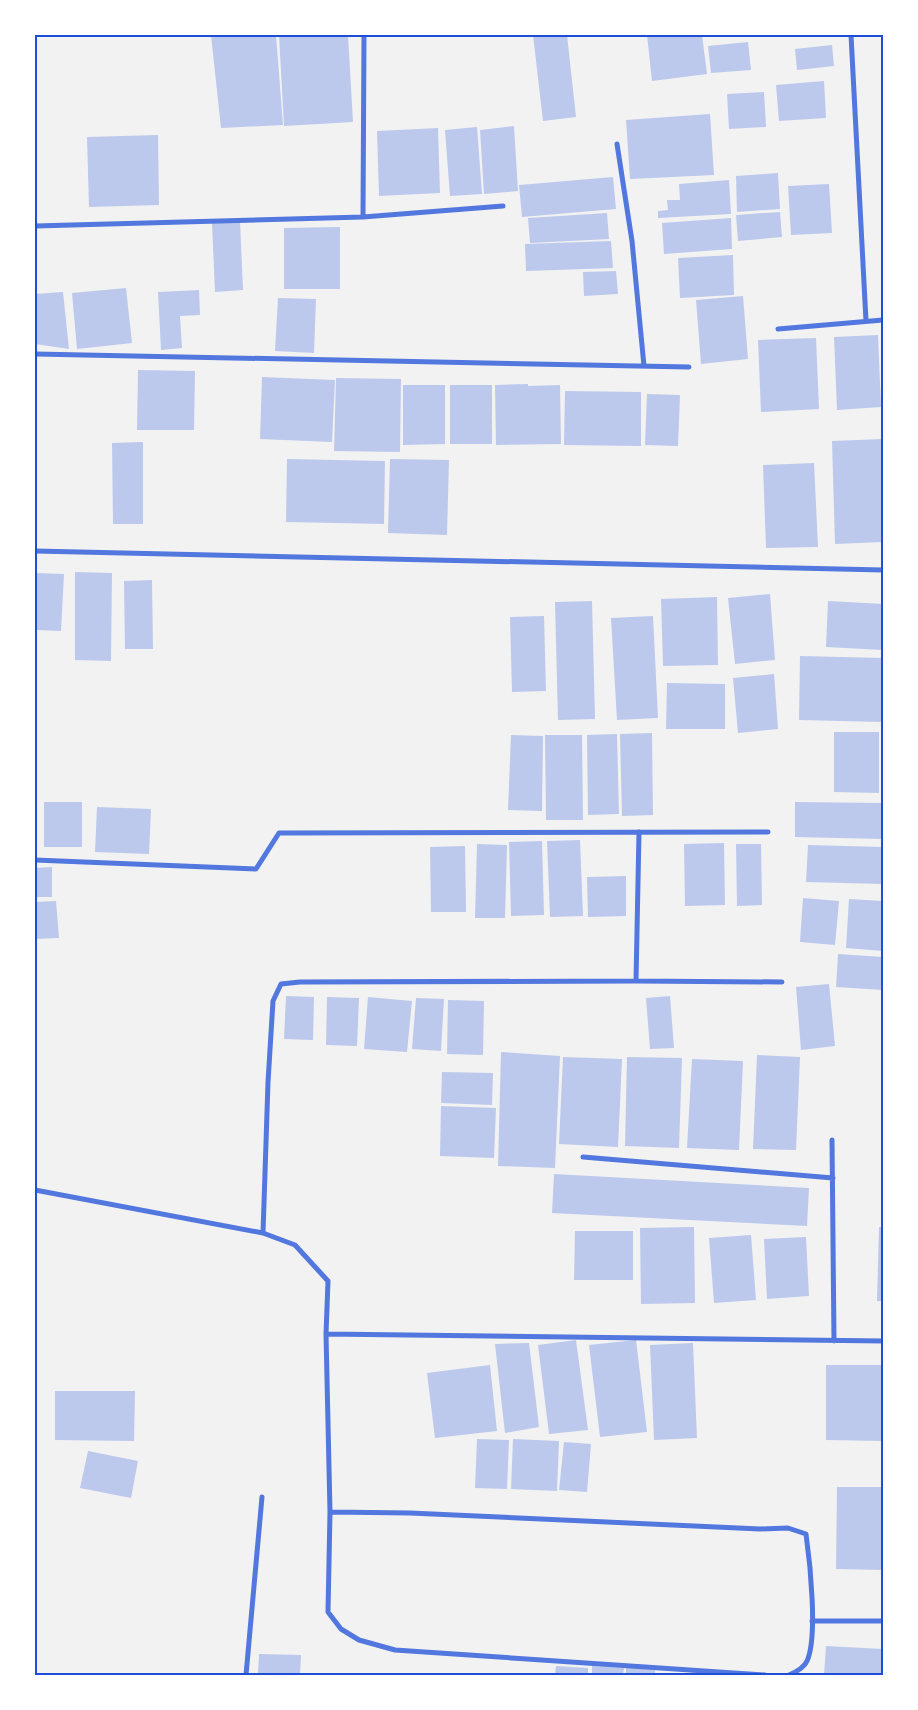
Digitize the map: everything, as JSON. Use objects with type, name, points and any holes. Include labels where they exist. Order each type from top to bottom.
[{"type":"street","points":[[363,217],[364,35]]},
{"type":"street","points":[[851,35],[866,321]]},
{"type":"street","points":[[617,144],[632,242],[644,366]]},
{"type":"street","points":[[35,226],[363,217],[504,206]]},
{"type":"street","points":[[778,330],[883,320]]},
{"type":"street","points":[[35,354],[689,367]]},
{"type":"street","points":[[35,551],[883,570]]},
{"type":"street","points":[[636,980],[639,832]]},
{"type":"street","points":[[35,860],[256,868],[279,834],[768,832]]},
{"type":"street","points":[[263,1233],[268,1082],[273,1001],[281,984],[300,982],[636,980],[782,982]]},
{"type":"street","points":[[832,1140],[834,1341]]},
{"type":"street","points":[[583,1157],[833,1178]]},
{"type":"street","points":[[35,1190],[263,1233],[295,1246],[328,1281],[326,1334],[330,1512],[328,1612],[341,1629],[359,1640],[395,1650],[765,1675]]},
{"type":"street","points":[[326,1334],[883,1341]]},
{"type":"street","points":[[246,1675],[262,1497]]},
{"type":"street","points":[[330,1512],[410,1513],[750,1528],[788,1528],[806,1534],[812,1621],[811,1649],[806,1663],[799,1670],[789,1675]]},
{"type":"street","points":[[812,1621],[883,1621]]},
{"type":"building","points":[[211,35],[276,35],[283,125],[221,128]]},
{"type":"building","points":[[279,35],[348,35],[353,122],[284,126]]},
{"type":"building","points":[[533,35],[567,35],[576,117],[543,121]]},
{"type":"building","points":[[647,35],[702,35],[707,74],[652,81]]},
{"type":"building","points":[[748,42],[751,70],[711,73],[708,46]]},
{"type":"building","points":[[832,45],[834,66],[797,70],[795,49]]},
{"type":"building","points":[[824,81],[826,118],[779,121],[776,85]]},
{"type":"building","points":[[764,92],[766,127],[729,129],[727,94]]},
{"type":"building","points":[[710,114],[714,175],[630,179],[626,120]]},
{"type":"building","points":[[514,126],[518,191],[484,194],[480,130]]},
{"type":"building","points":[[477,127],[482,194],[450,196],[445,130]]},
{"type":"building","points":[[438,128],[440,193],[379,196],[377,131]]},
{"type":"building","points":[[158,135],[159,205],[89,207],[87,137]]},
{"type":"building","points":[[778,173],[780,209],[737,212],[736,176]]},
{"type":"building","points":[[613,177],[616,209],[522,217],[519,185]]},
{"type":"building","points":[[729,180],[731,214],[658,218],[658,211],[668,210],[667,200],[680,200],[679,184]]},
{"type":"building","points":[[829,184],[832,233],[791,235],[788,186]]},
{"type":"building","points":[[780,212],[782,237],[738,241],[736,215]]},
{"type":"building","points":[[607,213],[609,239],[530,243],[528,218]]},
{"type":"building","points":[[731,218],[732,249],[664,254],[662,223]]},
{"type":"building","points":[[240,221],[243,290],[215,292],[212,223]]},
{"type":"building","points":[[340,227],[340,289],[284,289],[284,228]]},
{"type":"building","points":[[611,241],[613,268],[526,271],[525,244]]},
{"type":"building","points":[[733,255],[734,295],[680,298],[678,258]]},
{"type":"building","points":[[616,271],[618,294],[584,296],[583,272]]},
{"type":"building","points":[[126,288],[132,343],[77,349],[72,293]]},
{"type":"building","points":[[199,290],[200,315],[180,316],[182,348],[161,350],[158,292]]},
{"type":"building","points":[[63,292],[69,349],[35,344],[35,294]]},
{"type":"building","points":[[743,296],[748,359],[701,364],[696,300]]},
{"type":"building","points":[[278,298],[316,299],[314,353],[275,351]]},
{"type":"building","points":[[878,335],[881,407],[837,410],[834,337]]},
{"type":"building","points":[[816,338],[819,409],[761,412],[758,340]]},
{"type":"building","points":[[138,370],[195,371],[194,430],[137,430]]},
{"type":"building","points":[[262,377],[335,380],[332,442],[260,439]]},
{"type":"building","points":[[336,378],[401,379],[400,452],[334,451]]},
{"type":"building","points":[[528,384],[528,386],[560,385],[561,444],[496,445],[495,385]]},
{"type":"building","points":[[403,385],[445,385],[445,444],[403,445]]},
{"type":"building","points":[[450,385],[492,385],[492,444],[450,444]]},
{"type":"building","points":[[565,391],[641,392],[641,446],[564,445]]},
{"type":"building","points":[[647,394],[680,395],[678,446],[645,445]]},
{"type":"building","points":[[883,439],[883,542],[835,544],[832,441]]},
{"type":"building","points":[[143,442],[143,524],[113,524],[112,443]]},
{"type":"building","points":[[287,459],[385,461],[384,524],[286,522]]},
{"type":"building","points":[[390,459],[449,460],[447,535],[388,533]]},
{"type":"building","points":[[814,463],[818,547],[766,548],[763,465]]},
{"type":"building","points":[[75,572],[112,573],[111,661],[75,660]]},
{"type":"building","points":[[35,573],[64,574],[61,631],[35,630]]},
{"type":"building","points":[[152,580],[153,649],[125,649],[124,581]]},
{"type":"building","points":[[770,594],[775,660],[735,664],[728,598]]},
{"type":"building","points":[[717,597],[718,665],[663,666],[661,599]]},
{"type":"building","points":[[592,601],[595,719],[558,720],[555,602]]},
{"type":"building","points":[[828,601],[883,604],[883,650],[826,647]]},
{"type":"building","points":[[544,616],[546,691],[512,692],[510,617]]},
{"type":"building","points":[[653,616],[658,718],[617,720],[611,618]]},
{"type":"building","points":[[800,656],[883,658],[883,722],[799,720]]},
{"type":"building","points":[[774,674],[778,729],[738,733],[733,678]]},
{"type":"building","points":[[667,683],[725,684],[725,729],[666,729]]},
{"type":"building","points":[[834,732],[879,732],[879,793],[834,792]]},
{"type":"building","points":[[652,733],[653,815],[622,816],[620,734]]},
{"type":"building","points":[[617,734],[619,814],[588,815],[587,735]]},
{"type":"building","points":[[511,735],[543,736],[542,811],[508,810]]},
{"type":"building","points":[[545,735],[582,735],[583,820],[546,820]]},
{"type":"building","points":[[44,802],[82,802],[82,847],[44,847]]},
{"type":"building","points":[[795,802],[883,803],[883,839],[795,837]]},
{"type":"building","points":[[97,807],[151,809],[149,854],[95,852]]},
{"type":"building","points":[[580,840],[583,916],[550,917],[547,841]]},
{"type":"building","points":[[542,841],[544,915],[511,916],[509,842]]},
{"type":"building","points":[[724,843],[725,905],[685,906],[684,844]]},
{"type":"building","points":[[477,844],[507,845],[505,918],[475,918]]},
{"type":"building","points":[[736,844],[761,844],[762,905],[737,906]]},
{"type":"building","points":[[808,845],[883,847],[883,884],[806,882]]},
{"type":"building","points":[[465,846],[466,912],[431,912],[430,847]]},
{"type":"building","points":[[52,867],[52,897],[35,897],[35,868]]},
{"type":"building","points":[[626,876],[626,916],[588,917],[587,877]]},
{"type":"building","points":[[803,898],[839,901],[835,945],[800,942]]},
{"type":"building","points":[[849,899],[883,901],[883,951],[846,948]]},
{"type":"building","points":[[56,901],[59,938],[35,939],[35,902]]},
{"type":"building","points":[[838,954],[883,957],[883,990],[836,987]]},
{"type":"building","points":[[829,984],[835,1046],[801,1050],[796,987]]},
{"type":"building","points":[[286,996],[314,997],[313,1040],[284,1039]]},
{"type":"building","points":[[670,996],[674,1048],[650,1049],[646,998]]},
{"type":"building","points":[[327,997],[359,998],[357,1046],[326,1045]]},
{"type":"building","points":[[368,997],[412,1001],[407,1052],[364,1049]]},
{"type":"building","points":[[416,998],[444,999],[441,1051],[412,1049]]},
{"type":"building","points":[[448,1000],[484,1001],[483,1055],[447,1054]]},
{"type":"building","points":[[501,1052],[560,1056],[555,1168],[498,1166]]},
{"type":"building","points":[[757,1055],[800,1057],[796,1150],[753,1149]]},
{"type":"building","points":[[563,1057],[622,1059],[618,1147],[559,1144]]},
{"type":"building","points":[[627,1057],[682,1058],[679,1148],[625,1146]]},
{"type":"building","points":[[692,1059],[743,1061],[739,1150],[687,1148]]},
{"type":"building","points":[[442,1072],[493,1073],[492,1105],[441,1103]]},
{"type":"building","points":[[441,1106],[496,1108],[494,1158],[440,1156]]},
{"type":"building","points":[[554,1174],[809,1188],[807,1226],[552,1213]]},
{"type":"building","points":[[694,1227],[695,1303],[641,1304],[640,1228]]},
{"type":"building","points":[[879,1227],[883,1227],[883,1301],[877,1301]]},
{"type":"building","points":[[575,1231],[633,1231],[633,1280],[574,1280]]},
{"type":"building","points":[[751,1235],[756,1300],[714,1303],[709,1238]]},
{"type":"building","points":[[806,1237],[809,1296],[767,1299],[764,1239]]},
{"type":"building","points":[[576,1340],[588,1430],[549,1434],[538,1345]]},
{"type":"building","points":[[636,1340],[647,1432],[600,1437],[589,1345]]},
{"type":"building","points":[[529,1343],[539,1427],[505,1433],[495,1344]]},
{"type":"building","points":[[693,1343],[697,1438],[654,1440],[650,1345]]},
{"type":"building","points":[[490,1365],[497,1431],[435,1438],[427,1373]]},
{"type":"building","points":[[826,1365],[883,1365],[883,1441],[826,1440]]},
{"type":"building","points":[[55,1391],[135,1391],[134,1441],[55,1440]]},
{"type":"building","points":[[477,1439],[509,1440],[507,1489],[475,1488]]},
{"type":"building","points":[[513,1439],[559,1441],[557,1491],[511,1489]]},
{"type":"building","points":[[564,1442],[591,1444],[587,1492],[559,1490]]},
{"type":"building","points":[[88,1451],[138,1461],[131,1498],[80,1488]]},
{"type":"building","points":[[837,1487],[883,1487],[883,1570],[836,1569]]},
{"type":"building","points":[[826,1646],[883,1649],[883,1675],[824,1675]]},
{"type":"building","points":[[259,1654],[301,1655],[300,1675],[258,1675]]},
{"type":"building","points":[[556,1666],[588,1668],[588,1675],[555,1675]]},
{"type":"building","points":[[592,1666],[624,1668],[623,1675],[592,1675]]},
{"type":"building","points":[[626,1668],[655,1670],[655,1675],[626,1675]]},
{"type":"building","points":[[692,1671],[715,1672],[715,1675],[692,1675]]}]
